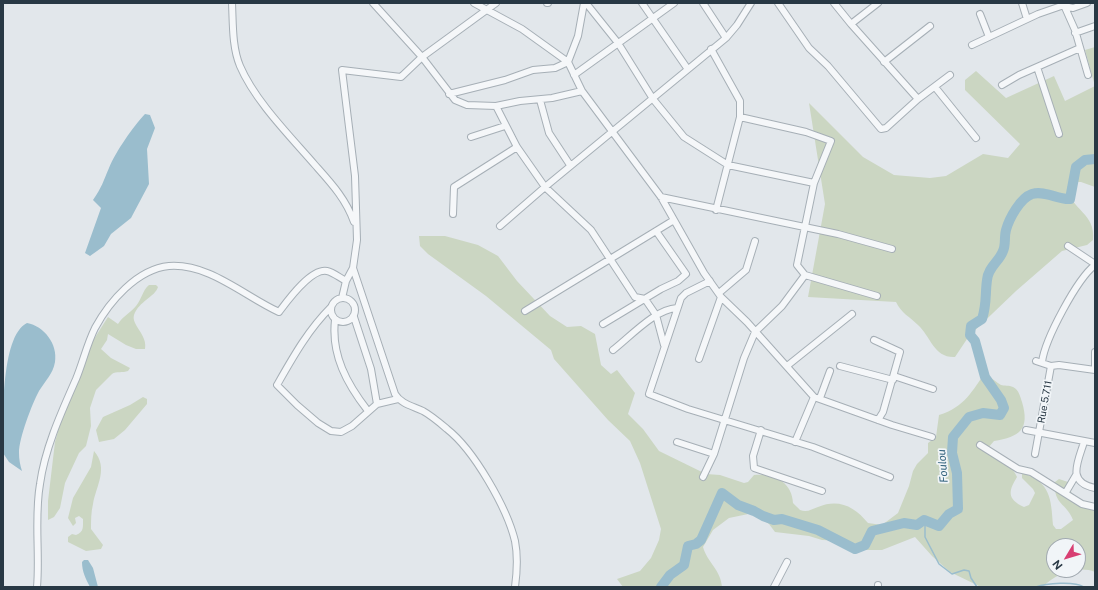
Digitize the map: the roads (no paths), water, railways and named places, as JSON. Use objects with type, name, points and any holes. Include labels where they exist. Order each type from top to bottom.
[{"type":"street","points":[[232,3],[234,39],[238,59],[250,85],[269,110],[344,199],[356,228]]},
{"type":"street","points":[[373,3],[422,56],[449,94],[455,100],[467,105],[496,106],[520,101],[540,100],[582,91]]},
{"type":"street","points":[[474,3],[522,29],[568,62],[582,91],[661,197],[710,281],[720,295],[817,398],[865,416],[932,437]]},
{"type":"street","points":[[342,298],[346,281],[353,268],[356,240],[356,176],[342,70],[401,77],[422,56],[496,3]]},
{"type":"street","points":[[449,94],[505,80],[533,70],[554,68],[568,62],[578,36],[585,3]]},
{"type":"street","points":[[585,3],[618,43],[653,99],[684,137],[728,165],[814,183]]},
{"type":"street","points":[[642,3],[687,68]]},
{"type":"street","points":[[574,75],[674,3]]},
{"type":"street","points":[[703,3],[726,38]]},
{"type":"street","points":[[500,226],[570,165],[653,99],[687,68],[726,38],[737,26],[751,3]]},
{"type":"street","points":[[778,3],[810,48],[828,66],[881,129],[886,128],[950,75]]},
{"type":"street","points":[[834,3],[918,100]]},
{"type":"street","points":[[851,24],[878,3]]},
{"type":"street","points":[[1022,3],[1027,19]]},
{"type":"street","points":[[972,45],[1027,19],[1064,5],[1073,8],[1087,3]]},
{"type":"street","points":[[1064,5],[1075,33],[1088,75]]},
{"type":"street","points":[[980,14],[990,37]]},
{"type":"street","points":[[884,62],[930,26]]},
{"type":"street","points":[[1075,33],[1095,26]]},
{"type":"street","points":[[1002,85],[1037,67],[1080,48]]},
{"type":"street","points":[[711,49],[740,101],[740,117],[716,210]]},
{"type":"street","points":[[1037,67],[1059,134]]},
{"type":"street","points":[[935,87],[976,138]]},
{"type":"street","points":[[540,100],[549,133],[570,165]]},
{"type":"street","points":[[496,106],[517,147],[545,187],[584,222],[635,297],[645,299],[656,315],[664,345]]},
{"type":"street","points":[[740,117],[806,132],[831,142],[814,183],[797,264],[805,275],[877,296]]},
{"type":"street","points":[[471,137],[505,126]]},
{"type":"street","points":[[453,214],[454,187],[517,147]]},
{"type":"street","points":[[661,197],[716,210],[838,234],[892,249]]},
{"type":"street","points":[[525,310],[674,220]]},
{"type":"street","points":[[603,324],[678,281],[686,274],[656,231]]},
{"type":"street","points":[[699,358],[720,295],[746,270],[754,241]]},
{"type":"street","points":[[1051,366],[1039,361],[1045,347],[1080,282],[1095,264],[1068,246]]},
{"type":"street","points":[[37,587],[39,485],[50,441],[95,329],[121,293],[140,277],[152,270],[180,266],[209,274],[279,312],[296,290],[318,271],[328,271],[346,281]]},
{"type":"street","points":[[353,268],[366,304],[380,353],[398,399]]},
{"type":"street","points":[[703,477],[714,454],[744,358],[755,332],[782,306],[805,275]]},
{"type":"street","points":[[710,281],[686,293],[681,298],[664,345],[649,394],[688,409],[761,430],[890,477]]},
{"type":"street","points":[[377,404],[371,369],[354,316],[355,308],[346,298],[342,298],[333,302],[316,322],[304,339],[277,385],[318,423],[331,431],[341,432],[352,426],[377,404],[398,399],[424,412],[454,434],[477,463],[508,522],[515,542],[517,571],[515,587]]},
{"type":"street","points":[[331,306],[331,314],[335,320],[334,340],[339,362],[354,394],[368,411]]},
{"type":"street","points":[[613,350],[656,315],[669,308],[677,308]]},
{"type":"street","points":[[787,366],[852,314]]},
{"type":"street","points":[[335,320],[345,323],[354,316]]},
{"type":"street","points":[[874,340],[900,352],[894,378],[883,412],[878,420]]},
{"type":"street","points":[[1095,352],[1095,366]]},
{"type":"street","name":"Rue 5.711","points":[[1035,454],[1051,366],[1059,365],[1095,370]]},
{"type":"street","points":[[840,366],[894,378],[933,389]]},
{"type":"street","points":[[795,442],[830,371]]},
{"type":"street","points":[[761,430],[753,456],[754,468],[822,491]]},
{"type":"street","points":[[1026,430],[1095,443]]},
{"type":"street","points":[[677,442],[714,454]]},
{"type":"street","points":[[1066,492],[1076,475],[1084,442]]},
{"type":"street","points":[[980,445],[1018,470],[1031,472],[1066,492],[1082,504],[1095,507]]},
{"type":"street","points":[[1076,475],[1079,481],[1084,485],[1095,488]]},
{"type":"street","points":[[774,587],[787,562]]},
{"type":"water","points":[[145,114],[150,115],[155,128],[147,149],[149,184],[131,218],[111,234],[104,246],[90,256],[85,253],[101,208],[93,200],[120,147]]},
{"type":"water","points":[[27,323],[39,328],[48,337],[54,349],[55,362],[36,397],[23,430],[19,453],[22,471],[9,462],[3,453],[3,403],[8,362],[12,345],[18,331]]},
{"type":"water","points":[[84,560],[88,560],[93,568],[98,587],[90,587],[84,575],[82,562]]},
{"type":"waterway","name":"Foulou","points":[[661,587],[670,575],[684,565],[688,546],[696,544],[701,540],[722,493],[738,505],[763,516],[774,520],[782,519],[818,530],[855,549],[865,545],[872,531],[904,523],[917,525],[924,520],[939,526],[949,514],[958,509],[957,473],[952,453],[953,437],[969,417],[983,413],[1000,415],[1004,408],[1001,400],[985,377],[975,341],[970,335],[971,326],[982,319],[984,314],[988,275],[1003,251],[1007,225],[1019,204],[1032,194],[1042,193],[1070,199],[1076,167],[1085,160],[1095,159]]},
{"type":"waterway","points":[[921,522],[925,525],[925,537],[939,564],[952,574],[964,570],[969,571],[971,578],[977,587]]},
{"type":"waterway","points":[[1036,587],[1046,584],[1060,583],[1074,584],[1084,587]]}]
